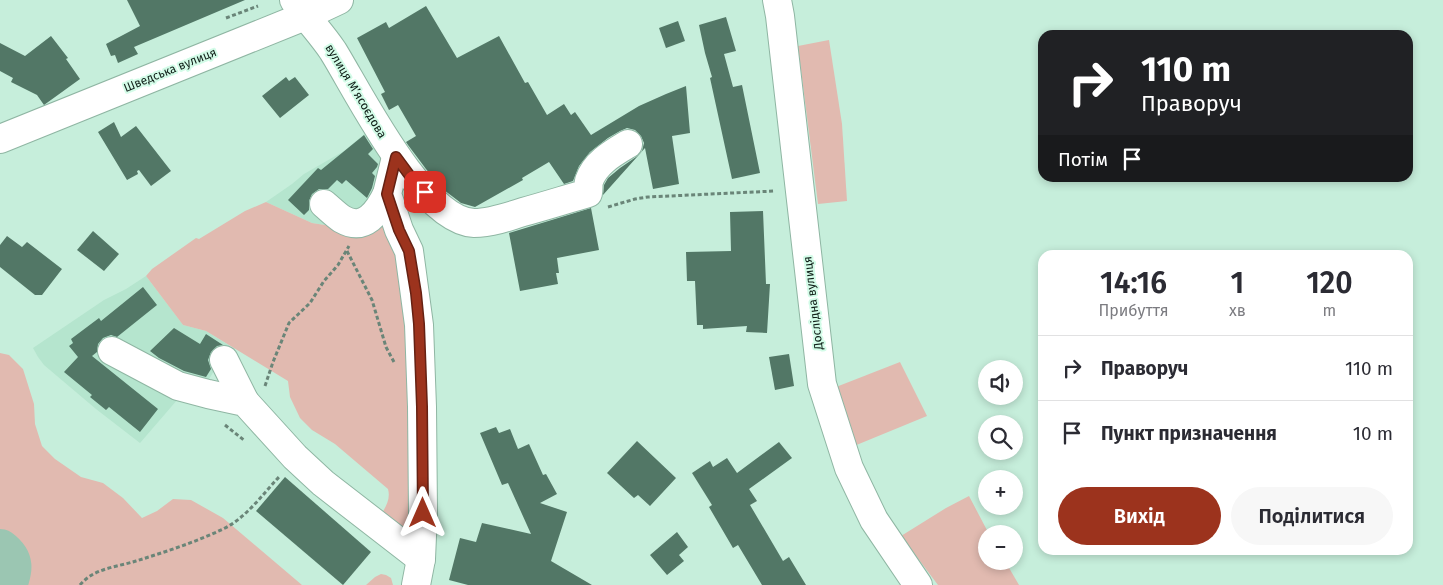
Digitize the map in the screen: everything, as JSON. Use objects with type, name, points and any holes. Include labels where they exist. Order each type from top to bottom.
[{"type":"street","name":"Шведська вулиця","points":[[0,139],[300,8],[339,0]]},
{"type":"street","name":"Дослідна вулиця","points":[[777,0],[822,384],[849,468],[874,520],[918,585]]},
{"type":"street","name":"вулиця Мʼясоєдова","points":[[300,8],[324,38],[396,157],[410,176],[437,205],[450,215],[474,223],[597,200]]},
{"type":"street","points":[[597,200],[589,181],[598,166],[614,152],[628,144]]},
{"type":"street","points":[[324,204],[344,220],[354,224],[366,221],[375,214],[387,194],[396,157]]},
{"type":"street","points":[[387,194],[399,230],[409,251],[419,324],[423,513],[421,559],[416,585]]},
{"type":"street","points":[[112,351],[178,386],[251,409]]},
{"type":"street","points":[[224,360],[251,409],[295,457],[322,483],[421,559]]},
{"type":"path","points":[[226,18],[266,3]]},
{"type":"path","points":[[597,200],[623,202],[648,197],[800,190]]},
{"type":"path","points":[[251,409],[286,329],[293,319],[310,303],[324,281],[334,271],[347,251],[360,223]]},
{"type":"path","points":[[347,251],[372,300],[386,348],[396,366]]},
{"type":"path","points":[[80,585],[84,580],[96,573],[178,547],[230,526],[249,511],[295,457]]},
{"type":"shaded area","points":[[829,40],[842,124],[847,201],[818,204],[798,46]]},
{"type":"shaded area","points":[[367,132],[381,145],[384,184],[350,229],[312,223],[266,202],[304,174],[344,151]]},
{"type":"shaded area","points":[[266,202],[312,223],[350,229],[386,212],[404,249],[413,543],[379,518],[388,500],[388,489],[335,444],[312,430],[300,418],[290,397],[288,381],[206,331],[183,325],[146,276],[152,269],[196,238],[199,239],[245,211]]},
{"type":"shaded area","points":[[146,276],[183,325],[206,331],[230,346],[202,390],[190,385],[140,443],[44,365],[33,348],[104,300]]},
{"type":"shaded area","points":[[0,353],[9,355],[23,369],[34,404],[35,424],[42,446],[55,459],[81,477],[103,483],[123,498],[142,518],[157,511],[173,499],[191,500],[223,518],[302,585],[0,585]]},
{"type":"shaded area","points":[[900,362],[927,416],[854,446],[836,387]]},
{"type":"shaded area","points":[[969,496],[984,525],[978,525],[978,570],[1010,570],[1019,585],[938,585],[901,536]]},
{"type":"shaded area","points":[[381,574],[391,578],[393,585],[366,585],[375,577]]},
{"type":"building","points":[[127,0],[245,0],[134,47],[138,54],[118,63],[115,55],[111,56],[106,44],[140,26]]},
{"type":"building","points":[[426,6],[457,58],[499,36],[525,83],[528,82],[547,115],[564,104],[571,115],[575,112],[591,135],[639,106],[686,86],[690,133],[672,136],[679,184],[653,189],[645,148],[603,195],[604,185],[608,178],[642,151],[644,143],[641,136],[635,130],[627,128],[608,138],[590,152],[579,166],[573,181],[564,184],[549,162],[522,178],[523,180],[475,207],[461,203],[444,190],[406,142],[416,136],[398,105],[389,110],[381,94],[385,92],[357,38],[386,22],[389,28]]},
{"type":"building","points":[[726,17],[736,51],[724,54],[733,87],[742,85],[760,173],[732,179],[710,78],[712,77],[699,25]]},
{"type":"building","points":[[678,21],[685,41],[666,48],[659,28]]},
{"type":"building","points":[[51,36],[68,58],[66,59],[80,79],[44,105],[37,95],[11,82],[13,78],[0,71],[0,43],[25,56]]},
{"type":"building","points":[[286,77],[289,81],[295,77],[309,95],[280,118],[262,96]]},
{"type":"building","points":[[114,122],[121,137],[136,126],[171,171],[151,186],[139,170],[137,171],[138,174],[127,180],[98,132]]},
{"type":"building","points":[[364,135],[373,149],[368,154],[378,164],[372,173],[375,176],[367,198],[346,180],[342,184],[337,180],[328,189],[319,189],[312,194],[309,201],[309,210],[304,215],[288,200],[318,168],[321,170]]},
{"type":"building","points":[[591,208],[599,250],[557,258],[559,273],[556,273],[558,284],[520,291],[509,233]]},
{"type":"building","points":[[763,211],[766,284],[770,284],[767,333],[746,332],[747,326],[703,329],[703,325],[697,325],[695,281],[687,281],[686,252],[731,251],[730,212]]},
{"type":"building","points":[[93,231],[119,254],[104,271],[77,250]]},
{"type":"building","points":[[7,236],[22,247],[27,242],[62,269],[42,295],[35,295],[0,267],[0,245]]},
{"type":"building","points":[[143,287],[157,305],[117,337],[111,335],[103,338],[98,344],[97,352],[92,356],[158,409],[140,432],[109,407],[106,410],[90,397],[92,395],[64,372],[78,357],[69,346],[73,343],[71,339],[99,318],[101,321]]},
{"type":"building","points":[[174,328],[200,344],[206,334],[223,345],[217,346],[211,352],[208,360],[211,369],[206,377],[184,371],[150,351]]},
{"type":"building","points":[[789,354],[794,386],[775,390],[769,357]]},
{"type":"building","points":[[496,427],[499,433],[510,429],[518,449],[529,444],[543,475],[546,474],[557,494],[540,503],[567,512],[551,561],[592,585],[468,585],[449,580],[460,538],[476,542],[482,523],[531,534],[508,483],[502,485],[480,433]]},
{"type":"building","points":[[637,441],[676,478],[650,506],[638,495],[634,498],[607,473]]},
{"type":"building","points":[[779,442],[792,458],[749,489],[757,501],[750,505],[783,561],[789,557],[806,585],[762,585],[738,545],[733,548],[709,507],[712,505],[692,473],[710,461],[713,467],[727,458],[737,473]]},
{"type":"building","points":[[285,477],[371,552],[343,585],[256,511]]},
{"type":"building","points":[[677,532],[688,547],[679,555],[684,561],[667,575],[650,555]]},
{"type":"waterway","points":[[0,549],[8,557],[11,566],[11,575],[7,585]]},
{"type":"route","points":[[423,513],[422,407],[416,293],[409,251],[399,230],[387,194],[396,157],[425,192]]}]
